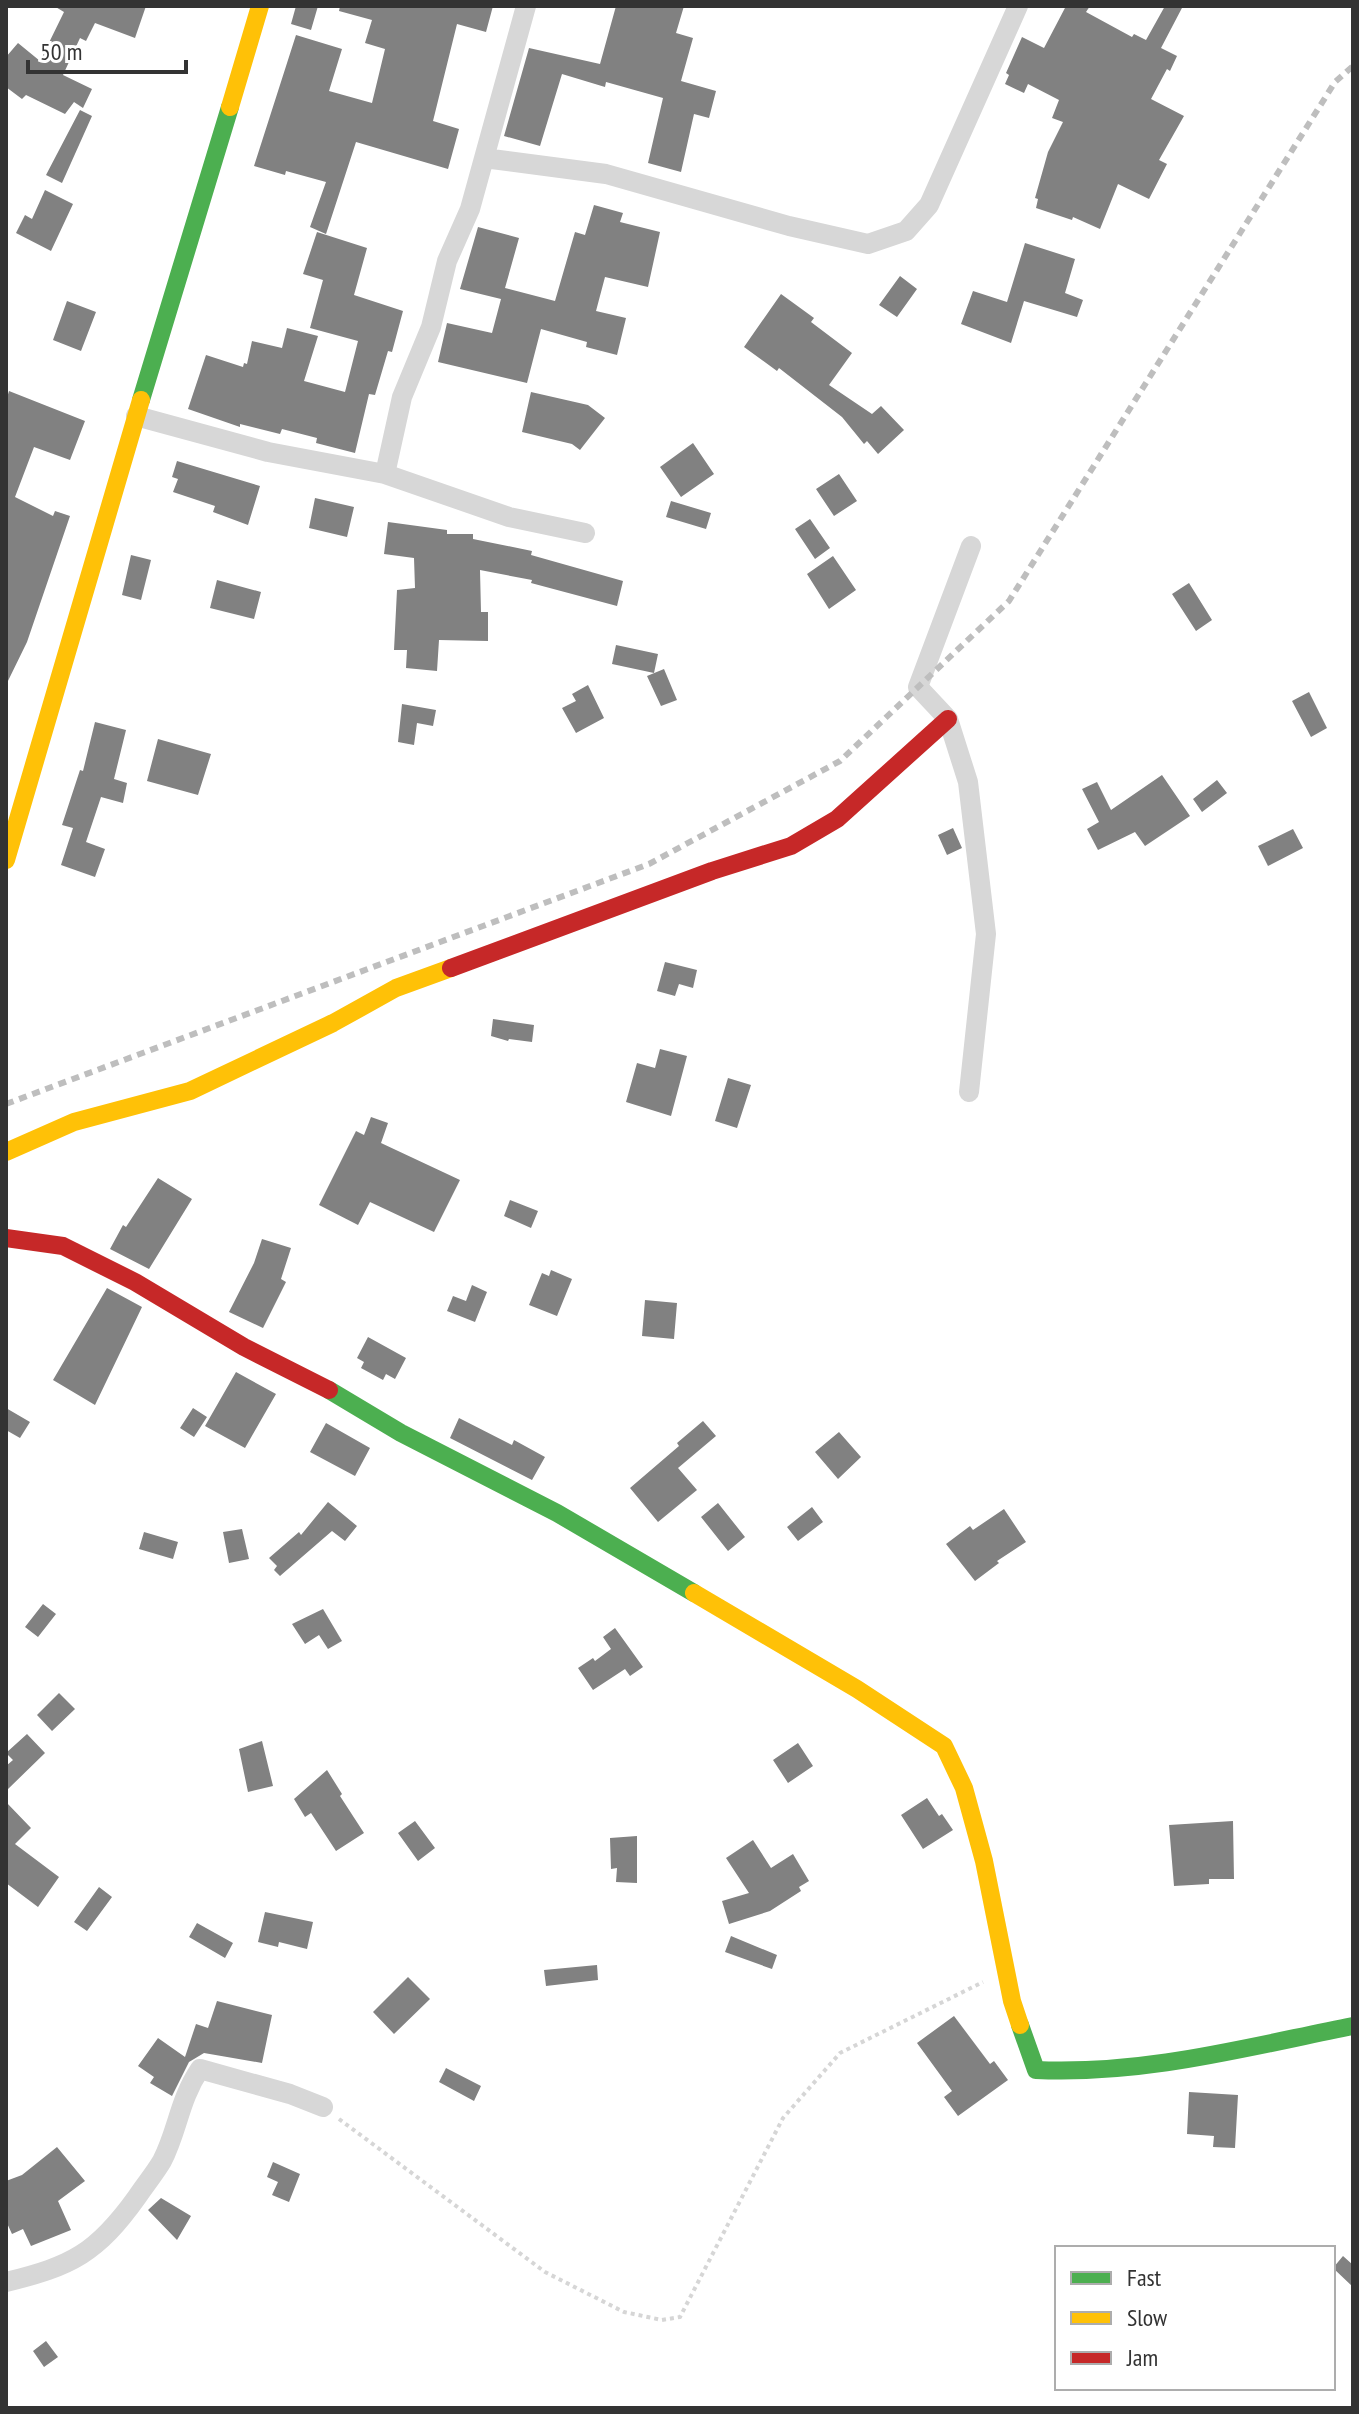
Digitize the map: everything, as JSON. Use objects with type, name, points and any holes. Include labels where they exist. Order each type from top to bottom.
[{"type":"street","points":[[6,860],[260,6]]},
{"type":"street","points":[[385,474],[402,397],[431,327],[447,261],[470,209],[526,6]]},
{"type":"street","points":[[484,158],[606,174],[789,226],[868,244],[906,231],[929,205],[1018,6]]},
{"type":"street","points":[[136,416],[268,452],[385,474],[509,517],[585,533]]},
{"type":"street","points":[[969,1092],[986,934],[968,782],[948,719],[918,687],[971,546]]},
{"type":"street","points":[[6,1152],[74,1122],[190,1091],[333,1023],[396,988],[712,871],[791,846],[837,819],[948,719]]},
{"type":"street","points":[[6,1238],[63,1246],[135,1282],[244,1347],[350,1401],[401,1433],[557,1513],[857,1689],[944,1746],[964,1788],[984,1861],[1012,2001],[1036,2070],[1075,2073],[1141,2067],[1353,2026]]},
{"type":"street","points":[[6,2282],[49,2272],[93,2248],[119,2221],[162,2160],[187,2088],[200,2069],[290,2094],[323,2107]]},
{"type":"path","points":[[323,2107],[545,2272],[624,2312],[662,2320],[680,2317],[783,2118],[840,2053],[1006,1970]]},
{"type":"building","points":[[54,6],[146,6],[135,38],[95,23],[86,41],[80,38],[63,75],[92,89],[83,108],[74,102],[65,114],[26,95],[22,99],[6,87],[6,57],[18,43],[40,61],[64,12]]},
{"type":"building","points":[[296,6],[318,6],[311,30],[291,24]]},
{"type":"building","points":[[340,6],[493,6],[486,32],[457,24],[433,121],[459,129],[448,169],[356,142],[326,234],[310,227],[326,182],[254,166],[296,35],[342,49],[329,91],[372,103],[385,49],[365,43],[372,20],[339,11]]},
{"type":"building","points":[[616,6],[684,6],[676,33],[693,38],[681,81],[716,91],[709,118],[694,114],[681,172],[648,163],[663,98],[606,82],[605,87],[562,74],[540,146],[504,136],[529,48],[600,64]]},
{"type":"building","points":[[1066,6],[1090,6],[1086,12],[1132,37],[1134,34],[1146,40],[1165,6],[1183,6],[1161,48],[1177,56],[1151,99],[1184,116],[1159,160],[1167,164],[1149,199],[1118,184],[1100,229],[1073,217],[1072,220],[1036,208],[1038,199],[1035,198],[1048,152],[1063,122],[1052,118],[1059,100],[1028,84],[1024,93],[1005,84],[1009,75],[1006,73],[1022,37],[1044,48]]},
{"type":"building","points":[[80,110],[92,116],[62,183],[46,175]]},
{"type":"building","points":[[45,190],[73,204],[51,251],[16,233],[25,215],[32,219]]},
{"type":"building","points":[[594,205],[623,213],[620,222],[660,232],[648,287],[605,277],[596,311],[626,318],[617,355],[586,347],[587,342],[541,329],[527,383],[438,362],[447,323],[492,333],[501,299],[460,289],[478,227],[519,238],[505,288],[555,301],[575,232],[585,235]]},
{"type":"building","points":[[317,232],[367,248],[354,295],[403,311],[392,352],[388,351],[375,395],[369,394],[355,453],[316,443],[317,438],[282,429],[280,434],[240,424],[240,427],[188,409],[206,355],[243,367],[244,363],[247,364],[252,341],[282,348],[287,328],[318,336],[304,381],[345,392],[358,341],[310,328],[323,280],[303,274]]},
{"type":"building","points":[[1025,243],[1075,259],[1065,293],[1083,300],[1077,317],[1024,301],[1011,343],[961,324],[973,291],[1007,302]]},
{"type":"building","points":[[900,276],[917,289],[897,317],[879,305]]},
{"type":"building","points":[[781,294],[814,318],[811,322],[852,353],[829,385],[872,414],[881,406],[904,430],[878,454],[867,441],[864,444],[842,417],[779,368],[777,371],[744,347]]},
{"type":"building","points":[[67,301],[96,312],[81,351],[53,340]]},
{"type":"building","points":[[9,391],[85,421],[70,460],[34,447],[15,497],[53,516],[55,511],[70,516],[27,642],[6,685],[6,401]]},
{"type":"building","points":[[531,392],[588,405],[605,418],[580,450],[572,444],[522,432]]},
{"type":"building","points":[[693,443],[714,474],[681,497],[660,467]]},
{"type":"building","points":[[177,461],[260,486],[248,525],[213,512],[215,506],[173,492],[178,479],[172,477]]},
{"type":"building","points":[[839,474],[857,501],[834,516],[816,489]]},
{"type":"building","points":[[315,498],[354,507],[347,537],[309,528]]},
{"type":"building","points":[[671,501],[711,513],[706,529],[666,517]]},
{"type":"building","points":[[810,519],[830,548],[815,559],[795,529]]},
{"type":"building","points":[[388,522],[447,530],[447,534],[473,534],[473,539],[532,551],[531,555],[623,581],[617,606],[531,583],[532,580],[480,570],[481,612],[488,612],[488,641],[439,640],[437,671],[406,668],[407,650],[394,650],[397,590],[415,588],[414,558],[384,554]]},
{"type":"building","points":[[131,555],[151,560],[141,600],[122,595]]},
{"type":"building","points":[[833,556],[856,590],[829,609],[807,574]]},
{"type":"building","points":[[217,580],[261,592],[254,619],[210,608]]},
{"type":"building","points":[[1189,583],[1212,620],[1196,631],[1172,594]]},
{"type":"building","points":[[616,645],[658,654],[654,673],[612,664]]},
{"type":"building","points":[[664,669],[677,700],[661,706],[647,676]]},
{"type":"building","points":[[588,685],[604,718],[576,733],[562,708],[576,701],[572,694]]},
{"type":"building","points":[[1309,692],[1327,728],[1311,737],[1292,701]]},
{"type":"building","points":[[402,704],[436,710],[433,726],[417,723],[414,745],[398,742]]},
{"type":"building","points":[[95,722],[126,730],[114,779],[127,783],[123,803],[101,797],[86,842],[105,849],[95,877],[61,865],[73,828],[62,825],[80,770],[83,771]]},
{"type":"building","points":[[158,739],[211,754],[198,795],[147,781]]},
{"type":"building","points":[[1162,775],[1190,816],[1145,846],[1135,832],[1098,850],[1087,829],[1099,822],[1082,789],[1097,782],[1111,810]]},
{"type":"building","points":[[1217,780],[1227,793],[1202,812],[1193,799]]},
{"type":"building","points":[[953,828],[962,848],[947,855],[938,835]]},
{"type":"building","points":[[1293,829],[1303,848],[1268,866],[1258,846]]},
{"type":"building","points":[[665,962],[697,970],[693,988],[679,984],[675,996],[657,991]]},
{"type":"building","points":[[493,1019],[534,1025],[532,1042],[508,1041],[491,1036]]},
{"type":"building","points":[[660,1049],[687,1056],[671,1116],[626,1102],[637,1063],[655,1068]]},
{"type":"building","points":[[728,1078],[751,1085],[737,1128],[715,1121]]},
{"type":"building","points":[[371,1117],[388,1123],[381,1143],[460,1180],[434,1232],[370,1202],[358,1225],[319,1205],[356,1131],[364,1135]]},
{"type":"building","points":[[158,1178],[192,1199],[149,1269],[110,1249],[123,1225],[126,1227]]},
{"type":"building","points":[[510,1200],[538,1211],[531,1228],[504,1216]]},
{"type":"building","points":[[262,1239],[291,1248],[281,1279],[286,1282],[263,1328],[229,1312],[254,1263]]},
{"type":"building","points":[[551,1270],[572,1279],[557,1316],[529,1305],[542,1273],[549,1276]]},
{"type":"building","points":[[472,1285],[487,1292],[475,1322],[447,1311],[453,1296],[466,1301]]},
{"type":"building","points":[[107,1288],[142,1307],[95,1405],[53,1380]]},
{"type":"building","points":[[645,1300],[677,1303],[674,1339],[642,1336]]},
{"type":"building","points":[[368,1337],[406,1358],[395,1379],[386,1374],[383,1380],[361,1368],[364,1362],[357,1358]]},
{"type":"building","points":[[236,1372],[276,1394],[245,1448],[205,1426]]},
{"type":"building","points":[[6,1408],[30,1422],[20,1438],[6,1430]]},
{"type":"building","points":[[193,1408],[207,1417],[194,1437],[180,1428]]},
{"type":"building","points":[[459,1418],[512,1445],[514,1440],[545,1457],[532,1480],[450,1438]]},
{"type":"building","points":[[703,1421],[716,1436],[678,1468],[697,1490],[658,1522],[630,1488]]},
{"type":"building","points":[[326,1423],[370,1448],[355,1476],[310,1452]]},
{"type":"building","points":[[839,1432],[861,1457],[838,1479],[815,1452]]},
{"type":"building","points":[[328,1502],[357,1526],[345,1541],[332,1531],[280,1576],[274,1570],[277,1566],[269,1558],[299,1532],[301,1535]]},
{"type":"building","points":[[718,1503],[745,1537],[728,1551],[701,1517]]},
{"type":"building","points":[[812,1507],[823,1522],[798,1541],[787,1527]]},
{"type":"building","points":[[1004,1509],[1026,1542],[997,1561],[999,1563],[975,1581],[946,1544],[970,1526],[973,1530]]},
{"type":"building","points":[[242,1529],[249,1559],[229,1563],[223,1532]]},
{"type":"building","points":[[144,1532],[178,1542],[173,1559],[139,1549]]},
{"type":"building","points":[[43,1604],[56,1614],[38,1637],[25,1627]]},
{"type":"building","points":[[323,1609],[342,1641],[328,1649],[319,1635],[305,1644],[292,1624]]},
{"type":"building","points":[[615,1628],[643,1667],[630,1676],[625,1669],[593,1690],[578,1668],[593,1658],[595,1661],[611,1649],[603,1637]]},
{"type":"building","points":[[59,1693],[75,1709],[52,1731],[37,1715]]},
{"type":"building","points":[[27,1734],[45,1753],[6,1791],[6,1766],[13,1760],[6,1753]]},
{"type":"building","points":[[262,1741],[273,1786],[248,1792],[239,1749]]},
{"type":"building","points":[[798,1743],[813,1766],[788,1783],[773,1760]]},
{"type":"building","points":[[327,1770],[364,1833],[336,1851],[311,1813],[305,1817],[294,1799]]},
{"type":"building","points":[[927,1798],[953,1830],[923,1849],[901,1815]]},
{"type":"building","points":[[6,1802],[31,1828],[15,1844],[59,1877],[38,1907],[6,1883]]},
{"type":"building","points":[[415,1821],[435,1848],[418,1861],[398,1833]]},
{"type":"building","points":[[1233,1821],[1234,1879],[1209,1879],[1209,1884],[1174,1886],[1169,1825]]},
{"type":"building","points":[[637,1836],[637,1883],[616,1882],[617,1868],[611,1869],[610,1838]]},
{"type":"building","points":[[753,1840],[771,1868],[793,1854],[809,1881],[799,1887],[801,1891],[770,1911],[729,1924],[722,1901],[749,1893],[726,1858]]},
{"type":"building","points":[[99,1887],[112,1897],[87,1931],[74,1922]]},
{"type":"building","points":[[265,1912],[313,1922],[307,1949],[279,1942],[278,1947],[258,1942]]},
{"type":"building","points":[[197,1923],[233,1943],[225,1958],[189,1937]]},
{"type":"building","points":[[731,1936],[777,1955],[772,1969],[725,1952]]},
{"type":"building","points":[[597,1965],[598,1980],[546,1986],[544,1970]]},
{"type":"building","points":[[408,1977],[430,1999],[394,2034],[373,2012]]},
{"type":"building","points":[[217,2001],[272,2015],[262,2063],[204,2053],[189,2062],[172,2096],[150,2083],[154,2077],[138,2066],[158,2038],[185,2057],[196,2024],[208,2028]]},
{"type":"building","points":[[954,2016],[990,2064],[994,2061],[1008,2080],[958,2116],[944,2097],[952,2091],[917,2043]]},
{"type":"building","points":[[446,2068],[481,2086],[474,2101],[439,2082]]},
{"type":"building","points":[[1189,2092],[1238,2095],[1235,2148],[1213,2147],[1214,2136],[1187,2134]]},
{"type":"building","points":[[57,2147],[85,2181],[58,2201],[71,2230],[31,2246],[23,2229],[12,2234],[6,2221],[6,2181],[22,2175]]},
{"type":"building","points":[[273,2162],[300,2174],[289,2202],[272,2195],[278,2182],[267,2177]]},
{"type":"building","points":[[161,2198],[191,2216],[177,2240],[148,2210]]},
{"type":"building","points":[[1343,2256],[1353,2265],[1353,2287],[1335,2270]]},
{"type":"building","points":[[46,2341],[58,2357],[44,2367],[33,2351]]},
{"type":"railway","points":[[6,1104],[649,864],[840,761],[1009,601],[1335,82],[1353,66]]},
{"type":"traffic: fast","points":[[141,400],[230,107]]},
{"type":"traffic: fast","points":[[329,1390],[401,1433],[557,1513],[694,1593]]},
{"type":"traffic: fast","points":[[1020,2025],[1036,2070],[1156,2064],[1353,2026]]},
{"type":"traffic: slow","points":[[230,107],[260,6]]},
{"type":"traffic: slow","points":[[6,860],[141,400]]},
{"type":"traffic: slow","points":[[6,1152],[74,1122],[190,1091],[333,1023],[396,988],[451,968]]},
{"type":"traffic: slow","points":[[694,1593],[857,1689],[944,1746],[964,1788],[984,1861],[1012,2001],[1020,2025]]},
{"type":"traffic: jam","points":[[451,968],[712,871],[791,846],[837,819],[948,719]]},
{"type":"traffic: jam","points":[[6,1238],[63,1246],[135,1282],[244,1347],[329,1390]]}]
